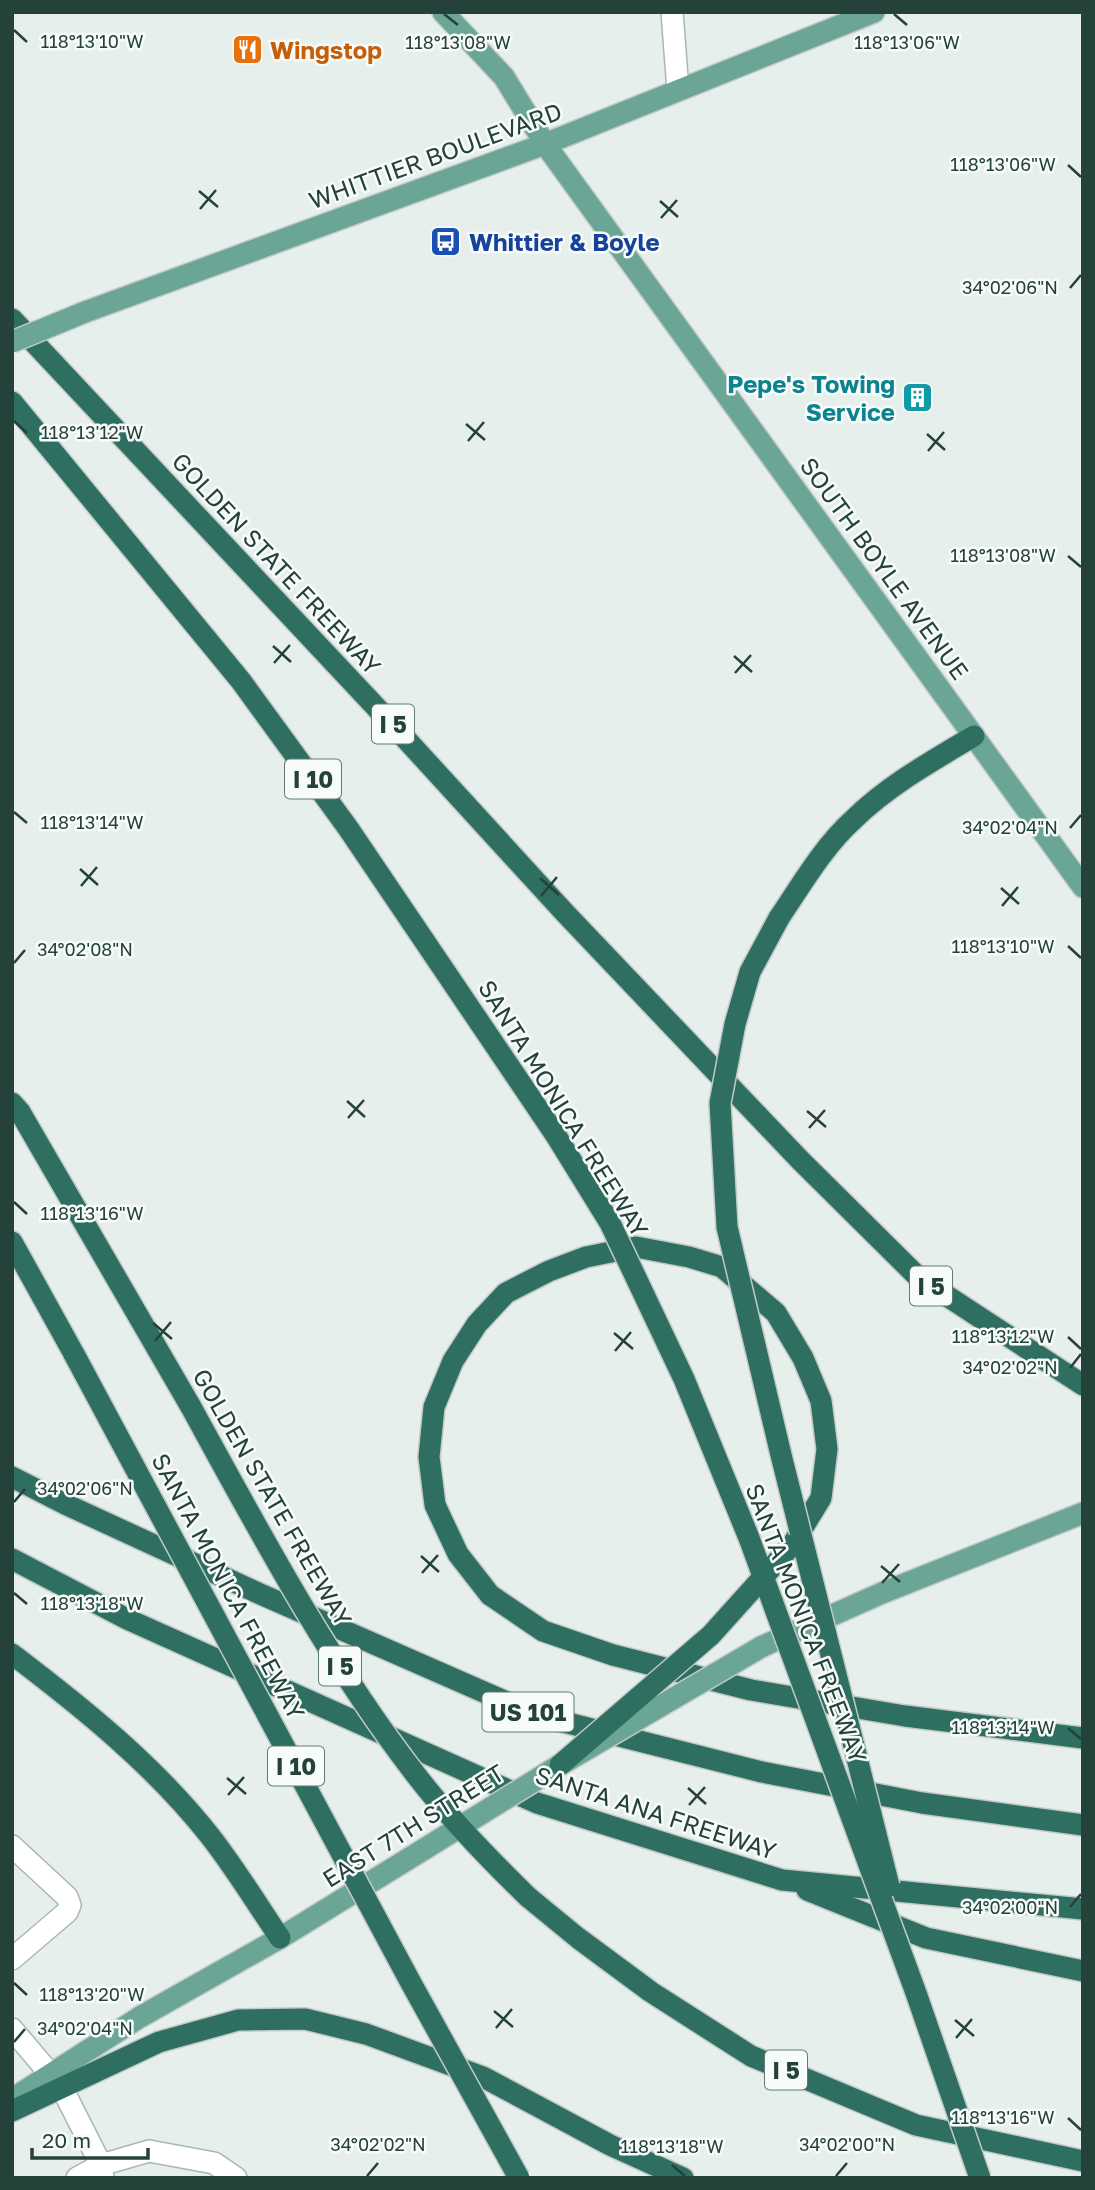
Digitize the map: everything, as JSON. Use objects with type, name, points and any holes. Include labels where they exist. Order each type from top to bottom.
[{"type":"highway","name":"GOLDEN STATE FREEWAY","points":[[12,319],[565,913],[800,1160],[918,1277],[1083,1385]]},
{"type":"highway","name":"SANTA MONICA FREEWAY","points":[[12,402],[241,681],[348,828],[555,1134],[610,1223],[684,1379],[750,1538],[916,1993],[980,2178]]},
{"type":"highway","points":[[916,1993],[781,1455],[727,1227],[720,1103],[735,1024],[750,972],[779,918],[817,860],[853,820],[895,784],[974,736]]},
{"type":"highway","name":"GOLDEN STATE FREEWAY","points":[[12,1103],[20,1112],[191,1408],[269,1549],[345,1673],[417,1776],[482,1853],[528,1897],[578,1938],[651,1992],[751,2056],[916,2125],[1083,2161]]},
{"type":"highway","name":"SANTA MONICA FREEWAY","points":[[12,1242],[519,2178]]},
{"type":"highway","points":[[560,1765],[711,1635],[792,1545],[821,1498],[827,1449],[821,1401],[803,1358],[776,1314],[722,1267],[689,1256],[636,1247],[586,1257],[549,1271],[506,1293],[477,1324],[453,1361],[434,1407],[429,1457],[435,1505],[458,1554],[490,1595],[543,1631],[613,1655],[751,1690],[905,1716],[1083,1738]]},
{"type":"highway","name":"US 101","points":[[12,1477],[246,1588],[536,1715],[762,1773],[922,1803],[1083,1825]]},
{"type":"highway","name":"SANTA ANA FREEWAY","points":[[12,1559],[127,1619],[537,1803],[782,1880],[1083,1909]]},
{"type":"highway","points":[[12,1654],[95,1718],[176,1797],[209,1835],[280,1938]]},
{"type":"highway","points":[[782,1880],[926,1937],[1083,1971]]},
{"type":"highway","points":[[12,2111],[57,2081],[159,2042],[238,2020],[304,2019],[366,2034],[483,2077],[610,2145],[683,2178]]},
{"type":"main road","name":"SOUTH BOYLE AVENUE","points":[[443,12],[504,78],[545,144],[1083,887]]},
{"type":"main road","name":"WHITTIER BOULEVARD","points":[[12,342],[85,312],[545,144],[874,12]]},
{"type":"main road","name":"EAST 7TH STREET","points":[[12,2099],[57,2081],[140,2017],[280,1938],[560,1765],[761,1647],[882,1593],[1083,1513]]},
{"type":"street","points":[[672,12],[678,90]]},
{"type":"street","points":[[12,1846],[67,1897],[70,1905],[66,1912],[12,1959]]},
{"type":"street","points":[[12,2029],[57,2081],[102,2171]]},
{"type":"street","points":[[77,2178],[102,2171],[149,2151],[214,2163],[236,2178]]},
{"type":"place","name":"Wingstop","points":[[247,49]]},
{"type":"place","name":"Whittier & Boyle","points":[[446,241]]},
{"type":"place","name":"Pepe's Towing Service","points":[[918,397]]}]
